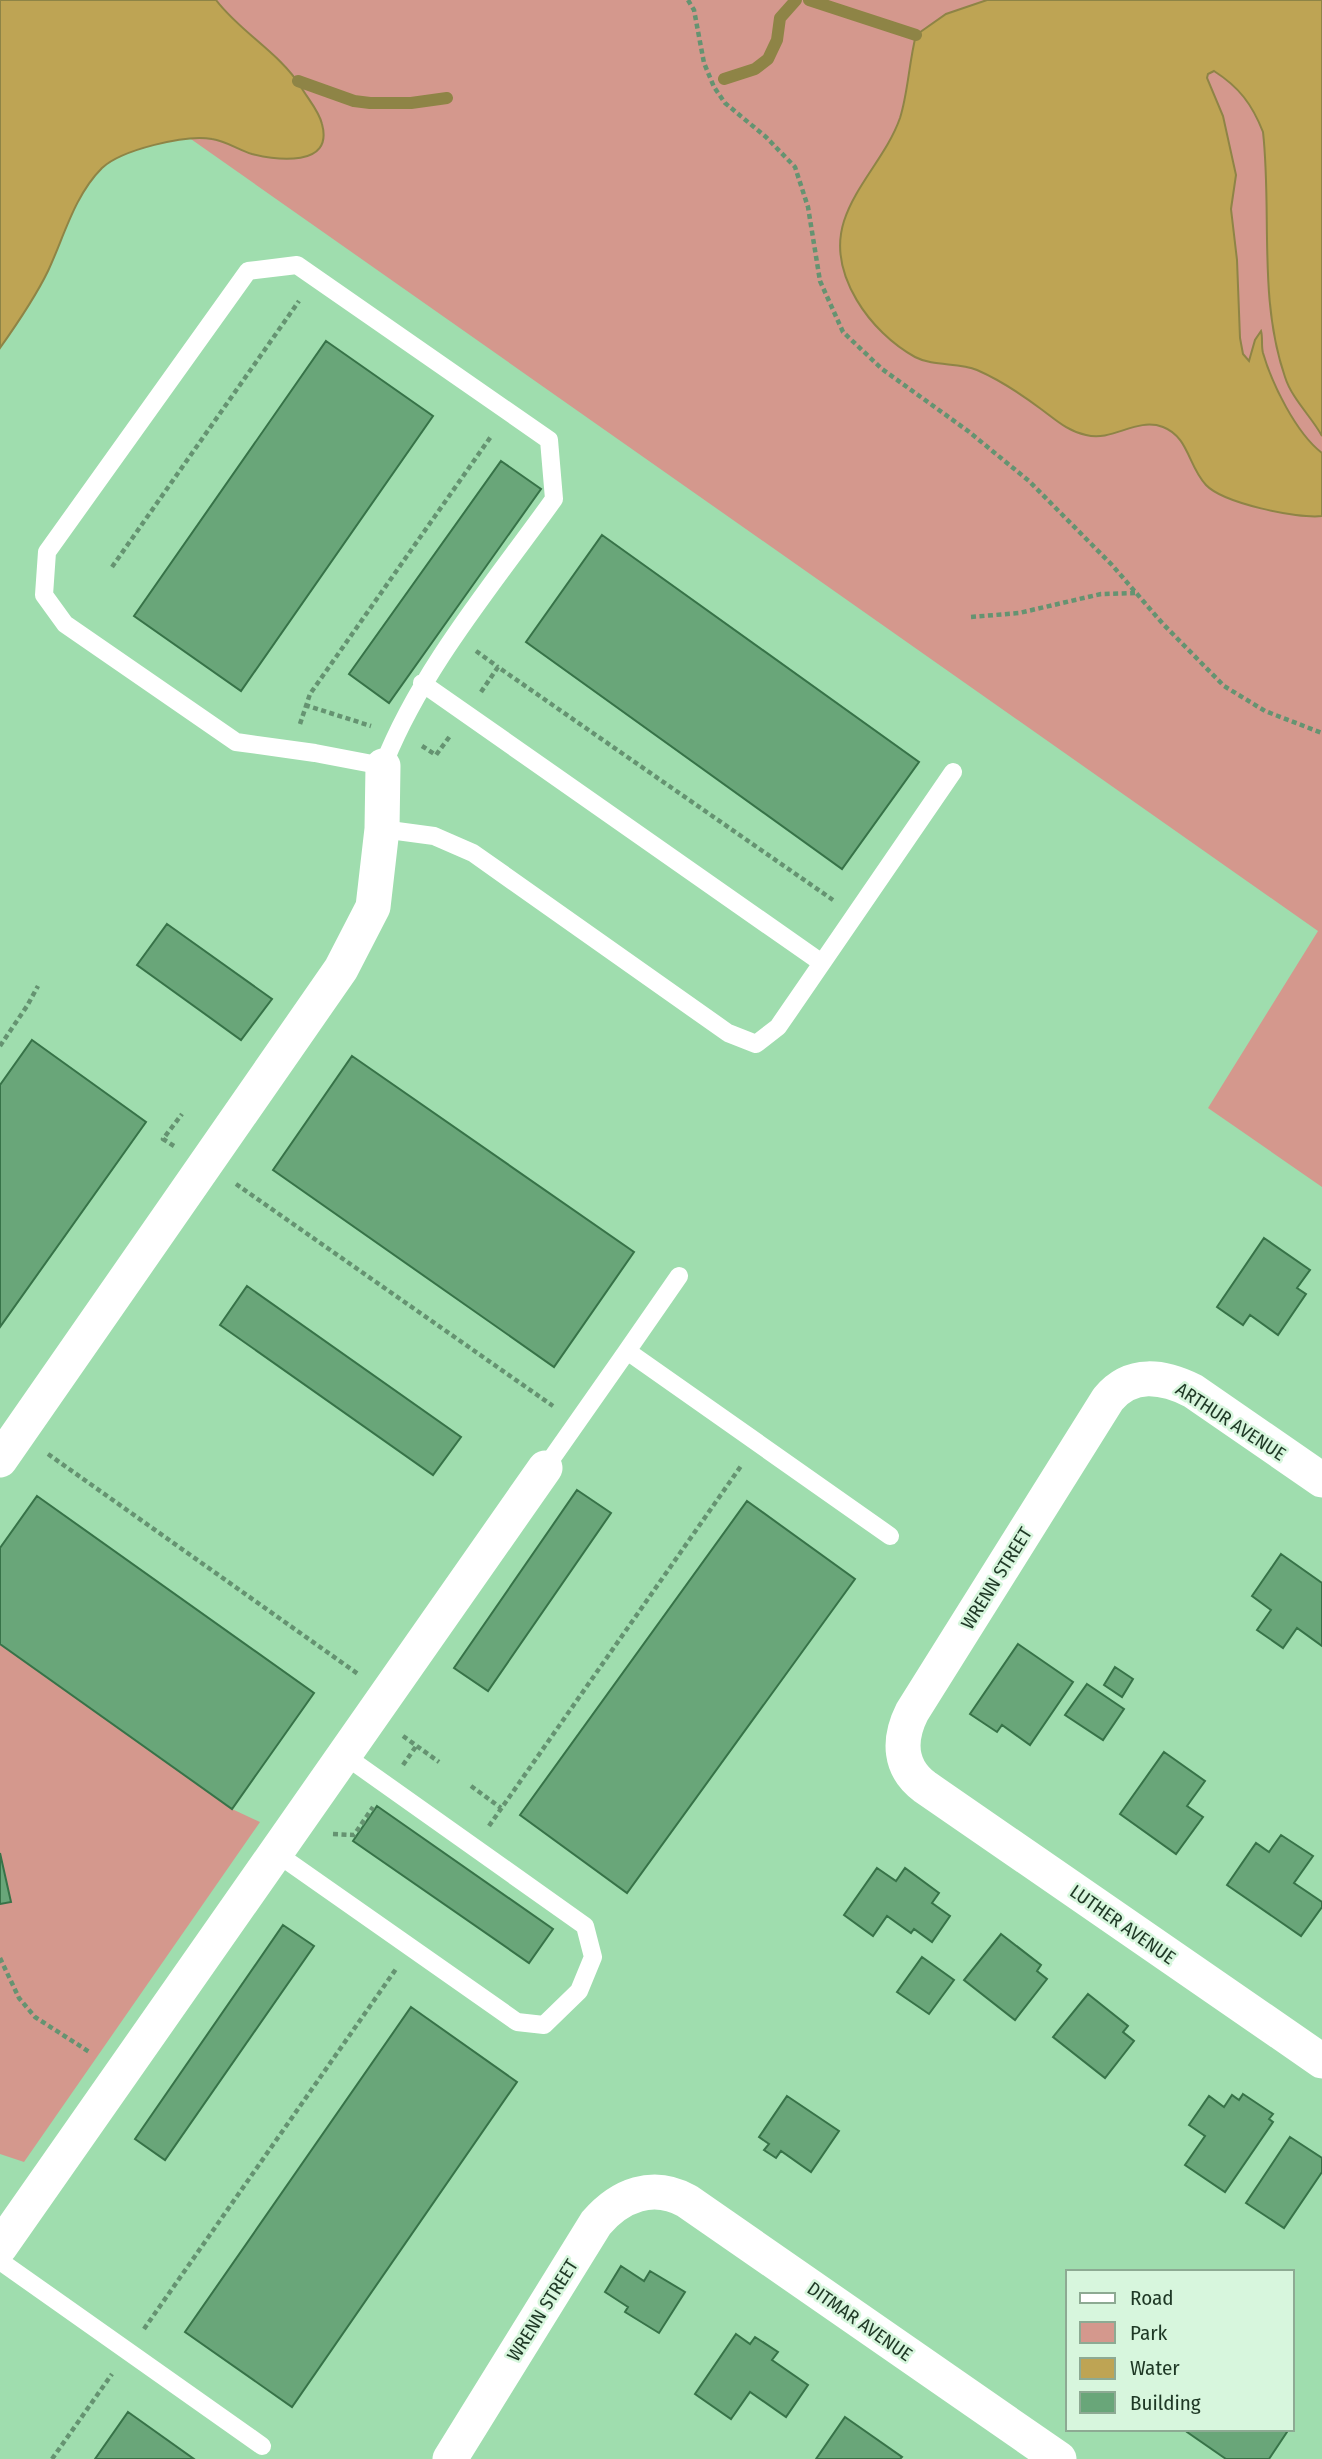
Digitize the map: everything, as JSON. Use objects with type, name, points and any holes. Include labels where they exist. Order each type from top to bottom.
[{"type":"street","points":[[0,1460],[341,969],[373,907],[382,829],[383,766]]},
{"type":"street","name":"ARTHUR AVENUE","points":[[1134,1380],[1167,1380],[1192,1391],[1322,1480]]},
{"type":"street","name":"WRENN STREET","points":[[925,1787],[910,1774],[903,1756],[903,1738],[908,1720],[1108,1399],[1120,1387],[1134,1380]]},
{"type":"street","points":[[0,2247],[545,1468]]},
{"type":"street","name":"LUTHER AVENUE","points":[[925,1787],[1322,2061]]},
{"type":"street","name":"WRENN STREET","points":[[450,2459],[596,2223],[617,2202],[631,2195],[657,2192]]},
{"type":"street","name":"DITMAR AVENUE","points":[[657,2192],[678,2196],[687,2201],[1059,2459]]},
{"type":"lane","points":[[297,265],[549,440],[554,499],[422,684],[383,766],[236,742],[65,624],[44,595],[47,552],[248,271],[297,265]]},
{"type":"lane","points":[[422,684],[822,963]]},
{"type":"lane","points":[[382,829],[434,836],[473,853],[727,1033],[756,1044],[778,1027],[953,772]]},
{"type":"lane","points":[[545,1468],[679,1276]]},
{"type":"lane","points":[[626,1351],[890,1536]]},
{"type":"lane","points":[[276,1853],[517,2022],[544,2025],[579,1991],[593,1957],[585,1926],[344,1755]]},
{"type":"lane","points":[[0,2261],[262,2446]]},
{"type":"path","points":[[688,0],[694,10],[704,62],[714,87],[725,103],[795,167],[808,207],[820,281],[843,332],[882,369],[968,431],[1029,481],[1112,565],[1163,624],[1224,686],[1265,711],[1322,733]]},
{"type":"path","points":[[112,567],[302,297]]},
{"type":"path","points":[[299,728],[310,694],[494,432]]},
{"type":"path","points":[[971,617],[1019,613],[1101,594],[1136,593]]},
{"type":"path","points":[[467,644],[841,906]]},
{"type":"path","points":[[478,696],[498,667]]},
{"type":"path","points":[[305,705],[376,727]]},
{"type":"path","points":[[412,740],[436,755],[453,731]]},
{"type":"path","points":[[0,1046],[38,986]]},
{"type":"path","points":[[182,1114],[163,1139],[185,1152]]},
{"type":"path","points":[[233,1182],[559,1411]]},
{"type":"path","points":[[43,1450],[363,1678]]},
{"type":"path","points":[[484,1832],[746,1459]]},
{"type":"path","points":[[400,1734],[439,1762]]},
{"type":"path","points":[[400,1769],[417,1745]]},
{"type":"path","points":[[471,1786],[501,1808]]},
{"type":"path","points":[[331,1834],[354,1835],[374,1806]]},
{"type":"path","points":[[0,1958],[19,1998],[35,2017],[92,2053]]},
{"type":"path","points":[[140,2335],[400,1963]]},
{"type":"path","points":[[52,2459],[117,2368]]},
{"type":"green space","points":[[0,0],[1169,0],[1271,98],[1322,413],[1322,1187],[1208,1108],[1318,931],[0,5]]},
{"type":"green space","points":[[0,1644],[232,1809],[260,1822],[24,2162],[0,2154]]},
{"type":"water","points":[[0,0],[216,0],[282,64],[301,87],[321,119],[323,138],[320,148],[300,158],[275,158],[252,154],[217,140],[201,138],[154,145],[111,161],[84,191],[43,281],[0,348]]},
{"type":"water","points":[[987,0],[1322,0],[1322,436],[1288,385],[1271,317],[1263,132],[1249,105],[1231,83],[1214,71],[1208,74],[1207,78],[1223,116],[1236,175],[1231,209],[1243,354],[1249,361],[1255,340],[1261,331],[1263,353],[1279,393],[1294,421],[1322,453],[1322,516],[1296,515],[1261,508],[1215,492],[1200,477],[1178,438],[1163,427],[1143,425],[1096,436],[1073,431],[986,374],[970,368],[915,357],[883,333],[857,300],[847,281],[842,261],[840,241],[844,221],[856,194],[900,118],[916,35],[946,14]]},
{"type":"building","points":[[326,341],[433,416],[241,691],[134,616]]},
{"type":"building","points":[[501,461],[541,489],[389,703],[349,674]]},
{"type":"building","points":[[602,535],[919,762],[842,869],[526,642]]},
{"type":"building","points":[[167,924],[272,999],[241,1040],[137,965]]},
{"type":"building","points":[[32,1040],[146,1122],[0,1327],[0,1085]]},
{"type":"building","points":[[352,1056],[634,1252],[554,1367],[273,1170]]},
{"type":"building","points":[[1264,1238],[1310,1270],[1297,1288],[1306,1294],[1278,1335],[1250,1315],[1243,1325],[1217,1307]]},
{"type":"building","points":[[247,1286],[461,1437],[433,1475],[220,1325]]},
{"type":"building","points":[[577,1490],[611,1513],[488,1691],[454,1668]]},
{"type":"building","points":[[37,1496],[314,1693],[232,1809],[0,1644],[0,1548]]},
{"type":"building","points":[[747,1501],[855,1579],[627,1893],[520,1815]]},
{"type":"building","points":[[1281,1554],[1322,1583],[1322,1646],[1297,1628],[1283,1648],[1257,1630],[1271,1610],[1252,1596]]},
{"type":"building","points":[[1018,1644],[1073,1682],[1030,1745],[1002,1725],[997,1732],[970,1714]]},
{"type":"building","points":[[1115,1667],[1133,1679],[1122,1697],[1104,1685]]},
{"type":"building","points":[[1087,1684],[1124,1709],[1103,1740],[1065,1715]]},
{"type":"building","points":[[1164,1752],[1205,1781],[1187,1806],[1203,1817],[1176,1854],[1120,1814]]},
{"type":"building","points":[[377,1806],[553,1929],[529,1963],[353,1841]]},
{"type":"building","points":[[1281,1835],[1313,1856],[1294,1883],[1322,1902],[1322,1907],[1301,1936],[1227,1885],[1256,1843],[1269,1852]]},
{"type":"building","points":[[0,1853],[11,1902],[0,1904]]},
{"type":"building","points":[[877,1868],[896,1881],[905,1868],[939,1893],[932,1903],[950,1916],[932,1942],[914,1929],[911,1933],[887,1916],[873,1936],[844,1915]]},
{"type":"building","points":[[283,1925],[314,1946],[165,2160],[135,2139]]},
{"type":"building","points":[[1001,1934],[1041,1965],[1037,1971],[1047,1979],[1015,2020],[964,1980]]},
{"type":"building","points":[[922,1957],[954,1980],[929,2014],[897,1992]]},
{"type":"building","points":[[1088,1994],[1128,2026],[1123,2032],[1134,2041],[1105,2078],[1053,2037]]},
{"type":"building","points":[[411,2007],[517,2082],[292,2407],[185,2332]]},
{"type":"building","points":[[1243,2094],[1273,2114],[1269,2119],[1273,2122],[1225,2192],[1185,2165],[1205,2136],[1189,2125],[1209,2096],[1224,2107],[1232,2095],[1239,2100]]},
{"type":"building","points":[[787,2096],[839,2131],[811,2172],[781,2151],[776,2158],[764,2150],[769,2144],[759,2137]]},
{"type":"building","points":[[1290,2137],[1322,2158],[1322,2172],[1284,2228],[1246,2203]]},
{"type":"building","points":[[621,2266],[644,2281],[650,2271],[685,2292],[659,2333],[625,2312],[628,2307],[605,2292]]},
{"type":"building","points":[[736,2334],[750,2344],[755,2337],[778,2352],[772,2360],[808,2385],[786,2417],[750,2392],[731,2419],[695,2394]]},
{"type":"building","points":[[128,2412],[194,2459],[95,2459]]},
{"type":"building","points":[[845,2417],[902,2457],[816,2459]]},
{"type":"building","points":[[1187,2432],[1287,2432],[1269,2459],[1226,2459]]},
{"type":"waterway","points":[[724,79],[755,69],[768,59],[777,40],[780,18],[796,0]]},
{"type":"waterway","points":[[809,0],[916,35]]},
{"type":"waterway","points":[[298,81],[354,101],[370,103],[411,103],[447,98]]}]
